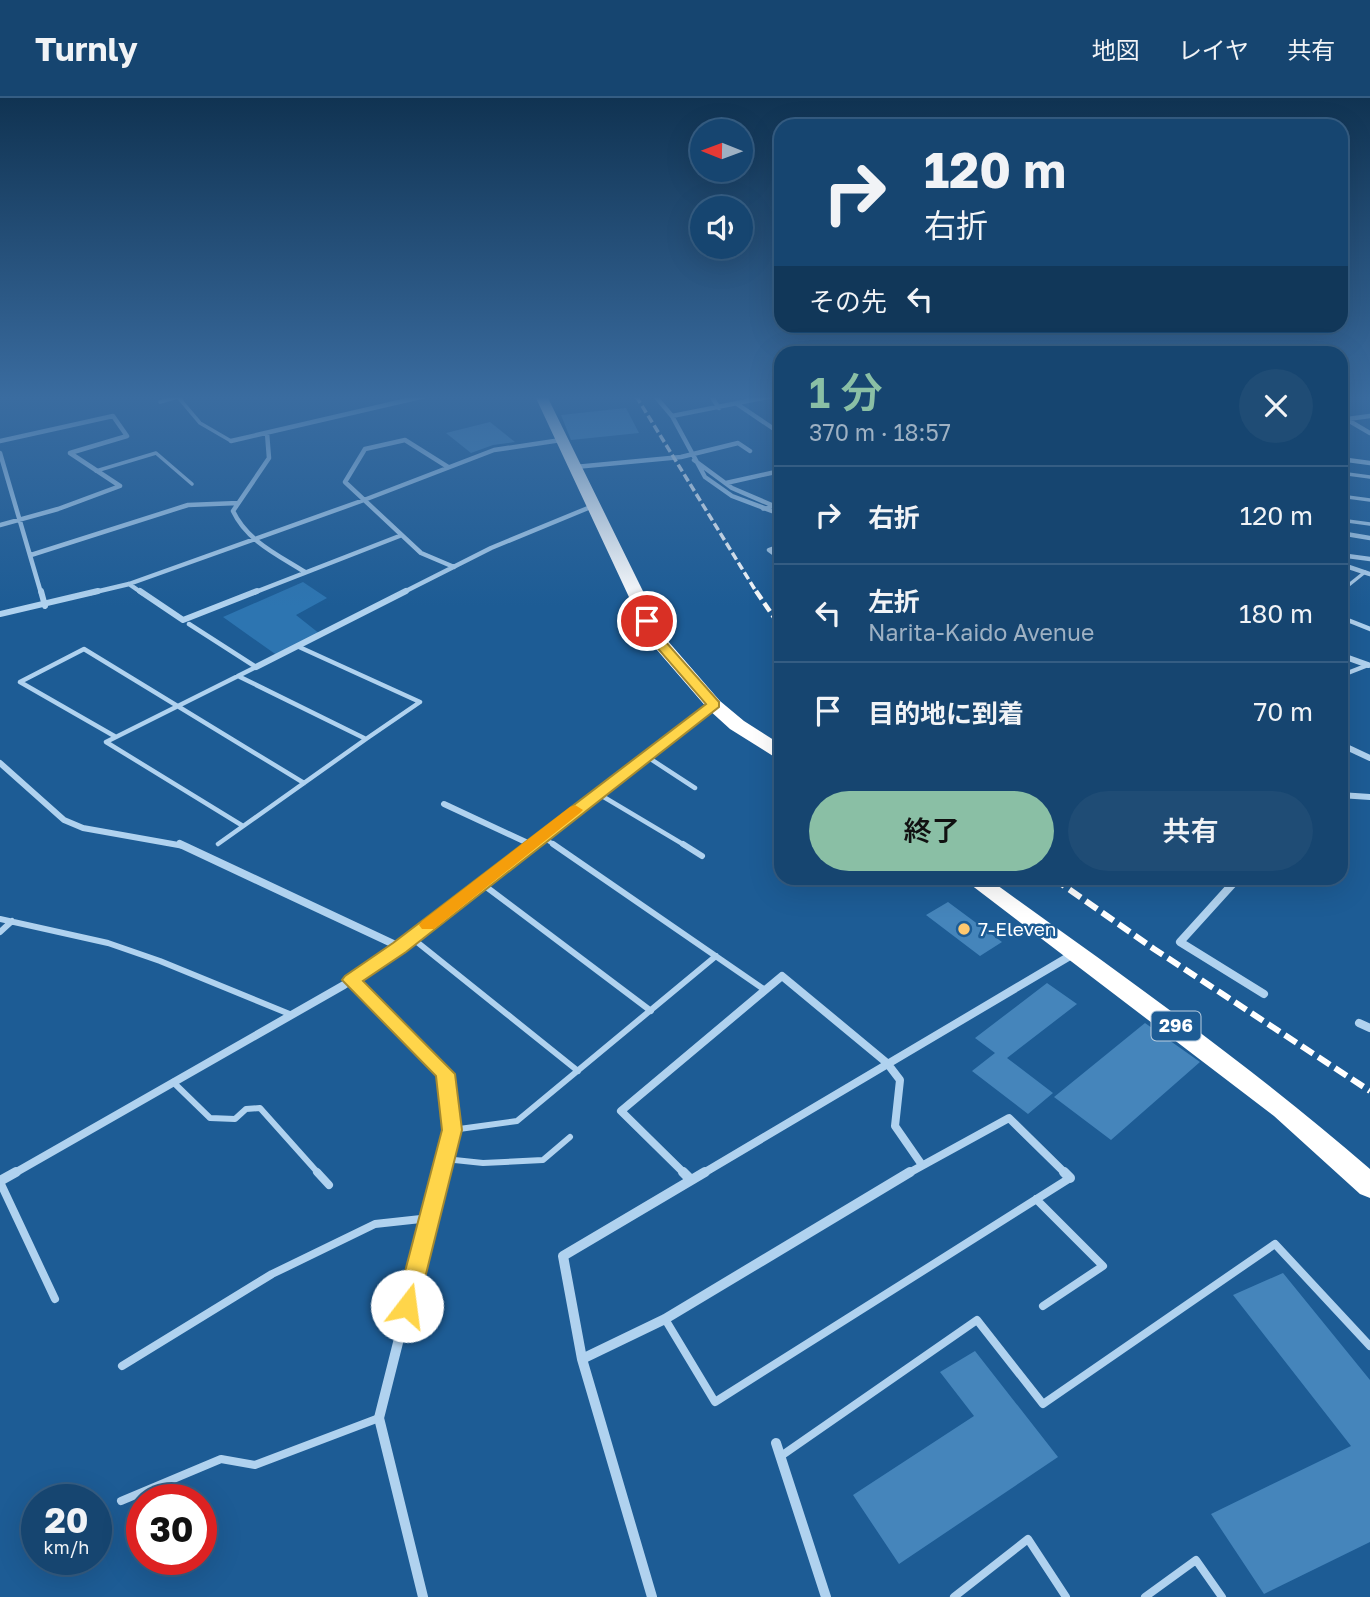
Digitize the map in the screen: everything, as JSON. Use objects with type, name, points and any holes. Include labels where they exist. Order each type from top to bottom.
[{"type":"highway","points":[[575,467],[659,642],[714,705],[737,725],[774,748]]},
{"type":"highway","name":"296","points":[[982,885],[1283,1109],[1370,1186]]},
{"type":"street","points":[[4,466],[45,606]]},
{"type":"street","points":[[0,524],[22,520],[120,486],[89,466]]},
{"type":"street","points":[[264,466],[233,511],[237,523],[255,539],[304,572]]},
{"type":"street","points":[[355,466],[345,482],[421,552],[454,566]]},
{"type":"street","points":[[0,614],[45,606],[129,584],[451,466]]},
{"type":"street","points":[[575,467],[589,466]]},
{"type":"street","points":[[698,466],[713,484],[774,512]]},
{"type":"street","points":[[708,466],[725,483],[774,504]]},
{"type":"street","points":[[725,483],[774,472]]},
{"type":"street","points":[[31,555],[181,508],[216,502],[238,503]]},
{"type":"street","points":[[256,667],[502,543],[593,506]]},
{"type":"street","points":[[1348,534],[1370,538]]},
{"type":"street","points":[[129,584],[183,620],[402,535]]},
{"type":"street","points":[[1348,556],[1370,559]]},
{"type":"street","points":[[1348,567],[1367,573]]},
{"type":"street","points":[[1348,658],[1368,665]]},
{"type":"street","points":[[0,1181],[351,980],[412,938],[530,844],[714,705]]},
{"type":"street","points":[[1348,748],[1370,758]]},
{"type":"street","points":[[0,763],[64,820],[83,828],[179,844],[400,947]]},
{"type":"street","points":[[1348,796],[1370,797]]},
{"type":"street","points":[[444,804],[530,844]]},
{"type":"street","points":[[1232,885],[1180,943],[1264,994]]},
{"type":"street","points":[[652,1597],[582,1359],[563,1256],[1075,953]]},
{"type":"street","points":[[691,1180],[621,1111],[782,976],[887,1063],[900,1080],[895,1126],[922,1165]]},
{"type":"street","points":[[351,980],[445,1074],[452,1130],[379,1418],[423,1597]]},
{"type":"street","points":[[1359,1023],[1370,1028]]},
{"type":"street","points":[[582,1359],[665,1318],[922,1165],[1009,1118],[1070,1178]]},
{"type":"street","points":[[776,1443],[826,1597]]},
{"type":"lane","points":[[96,471],[113,466]]},
{"type":"lane","points":[[171,466],[192,484]]},
{"type":"lane","points":[[1348,474],[1370,477]]},
{"type":"lane","points":[[1348,497],[1370,499]]},
{"type":"lane","points":[[763,509],[774,506]]},
{"type":"lane","points":[[1348,521],[1370,524]]},
{"type":"lane","points":[[1348,586],[1367,573]]},
{"type":"lane","points":[[1348,620],[1370,629]]},
{"type":"lane","points":[[189,624],[256,667]]},
{"type":"lane","points":[[218,844],[420,702],[297,646]]},
{"type":"lane","points":[[116,737],[20,682],[84,649],[304,783]]},
{"type":"lane","points":[[1348,673],[1368,665]]},
{"type":"lane","points":[[243,826],[106,742],[256,667]]},
{"type":"lane","points":[[238,676],[366,739]]},
{"type":"lane","points":[[646,756],[695,788]]},
{"type":"lane","points":[[597,793],[702,856]]},
{"type":"lane","points":[[541,836],[765,990]]},
{"type":"lane","points":[[481,883],[651,1011]]},
{"type":"lane","points":[[0,919],[108,943],[292,1015]]},
{"type":"lane","points":[[0,932],[12,921]]},
{"type":"lane","points":[[412,938],[578,1071]]},
{"type":"lane","points":[[452,1130],[517,1121],[716,956]]},
{"type":"lane","points":[[173,1082],[210,1118],[235,1119],[246,1109],[260,1108],[329,1185]]},
{"type":"lane","points":[[445,1159],[483,1163],[543,1160],[570,1136]]},
{"type":"lane","points":[[665,1318],[715,1402],[1070,1178]]},
{"type":"lane","points":[[0,1181],[55,1299]]},
{"type":"lane","points":[[1037,1199],[1103,1266],[1043,1306]]},
{"type":"lane","points":[[122,1366],[272,1274],[375,1224],[430,1218]]},
{"type":"lane","points":[[780,1456],[977,1320],[1043,1404],[1275,1244],[1370,1346]]},
{"type":"lane","points":[[121,1501],[222,1459],[255,1465],[379,1418]]},
{"type":"lane","points":[[954,1597],[1028,1539],[1066,1597]]},
{"type":"lane","points":[[1145,1597],[1196,1560],[1222,1597]]},
{"type":"shaded area","points":[[303,582],[327,598],[296,615],[320,634],[278,656],[223,617]]},
{"type":"building","name":"7-Eleven","points":[[948,902],[1002,942],[980,956],[926,915]]},
{"type":"building","points":[[1047,983],[1077,1004],[1007,1058],[1053,1093],[1028,1114],[972,1071],[995,1053],[975,1038]]},
{"type":"building","points":[[1145,1023],[1200,1062],[1111,1140],[1054,1097]]},
{"type":"building","points":[[1283,1273],[1370,1380],[1370,1542],[1264,1594],[1211,1514],[1351,1446],[1233,1295]]},
{"type":"building","points":[[975,1351],[1058,1457],[899,1564],[853,1495],[974,1416],[940,1372]]},
{"type":"railway","points":[[679,466],[757,593]]},
{"type":"railway","points":[[756,591],[774,617]]},
{"type":"railway","points":[[1063,885],[1154,949],[1370,1091]]},
{"type":"slow traffic","points":[[428,925],[575,810]]},
{"type":"place","name":"7-Eleven","points":[[964,929]]},
{"type":"route","points":[[407,1306],[452,1130],[445,1074],[351,980],[400,947],[714,705],[659,642],[647,621]]}]
